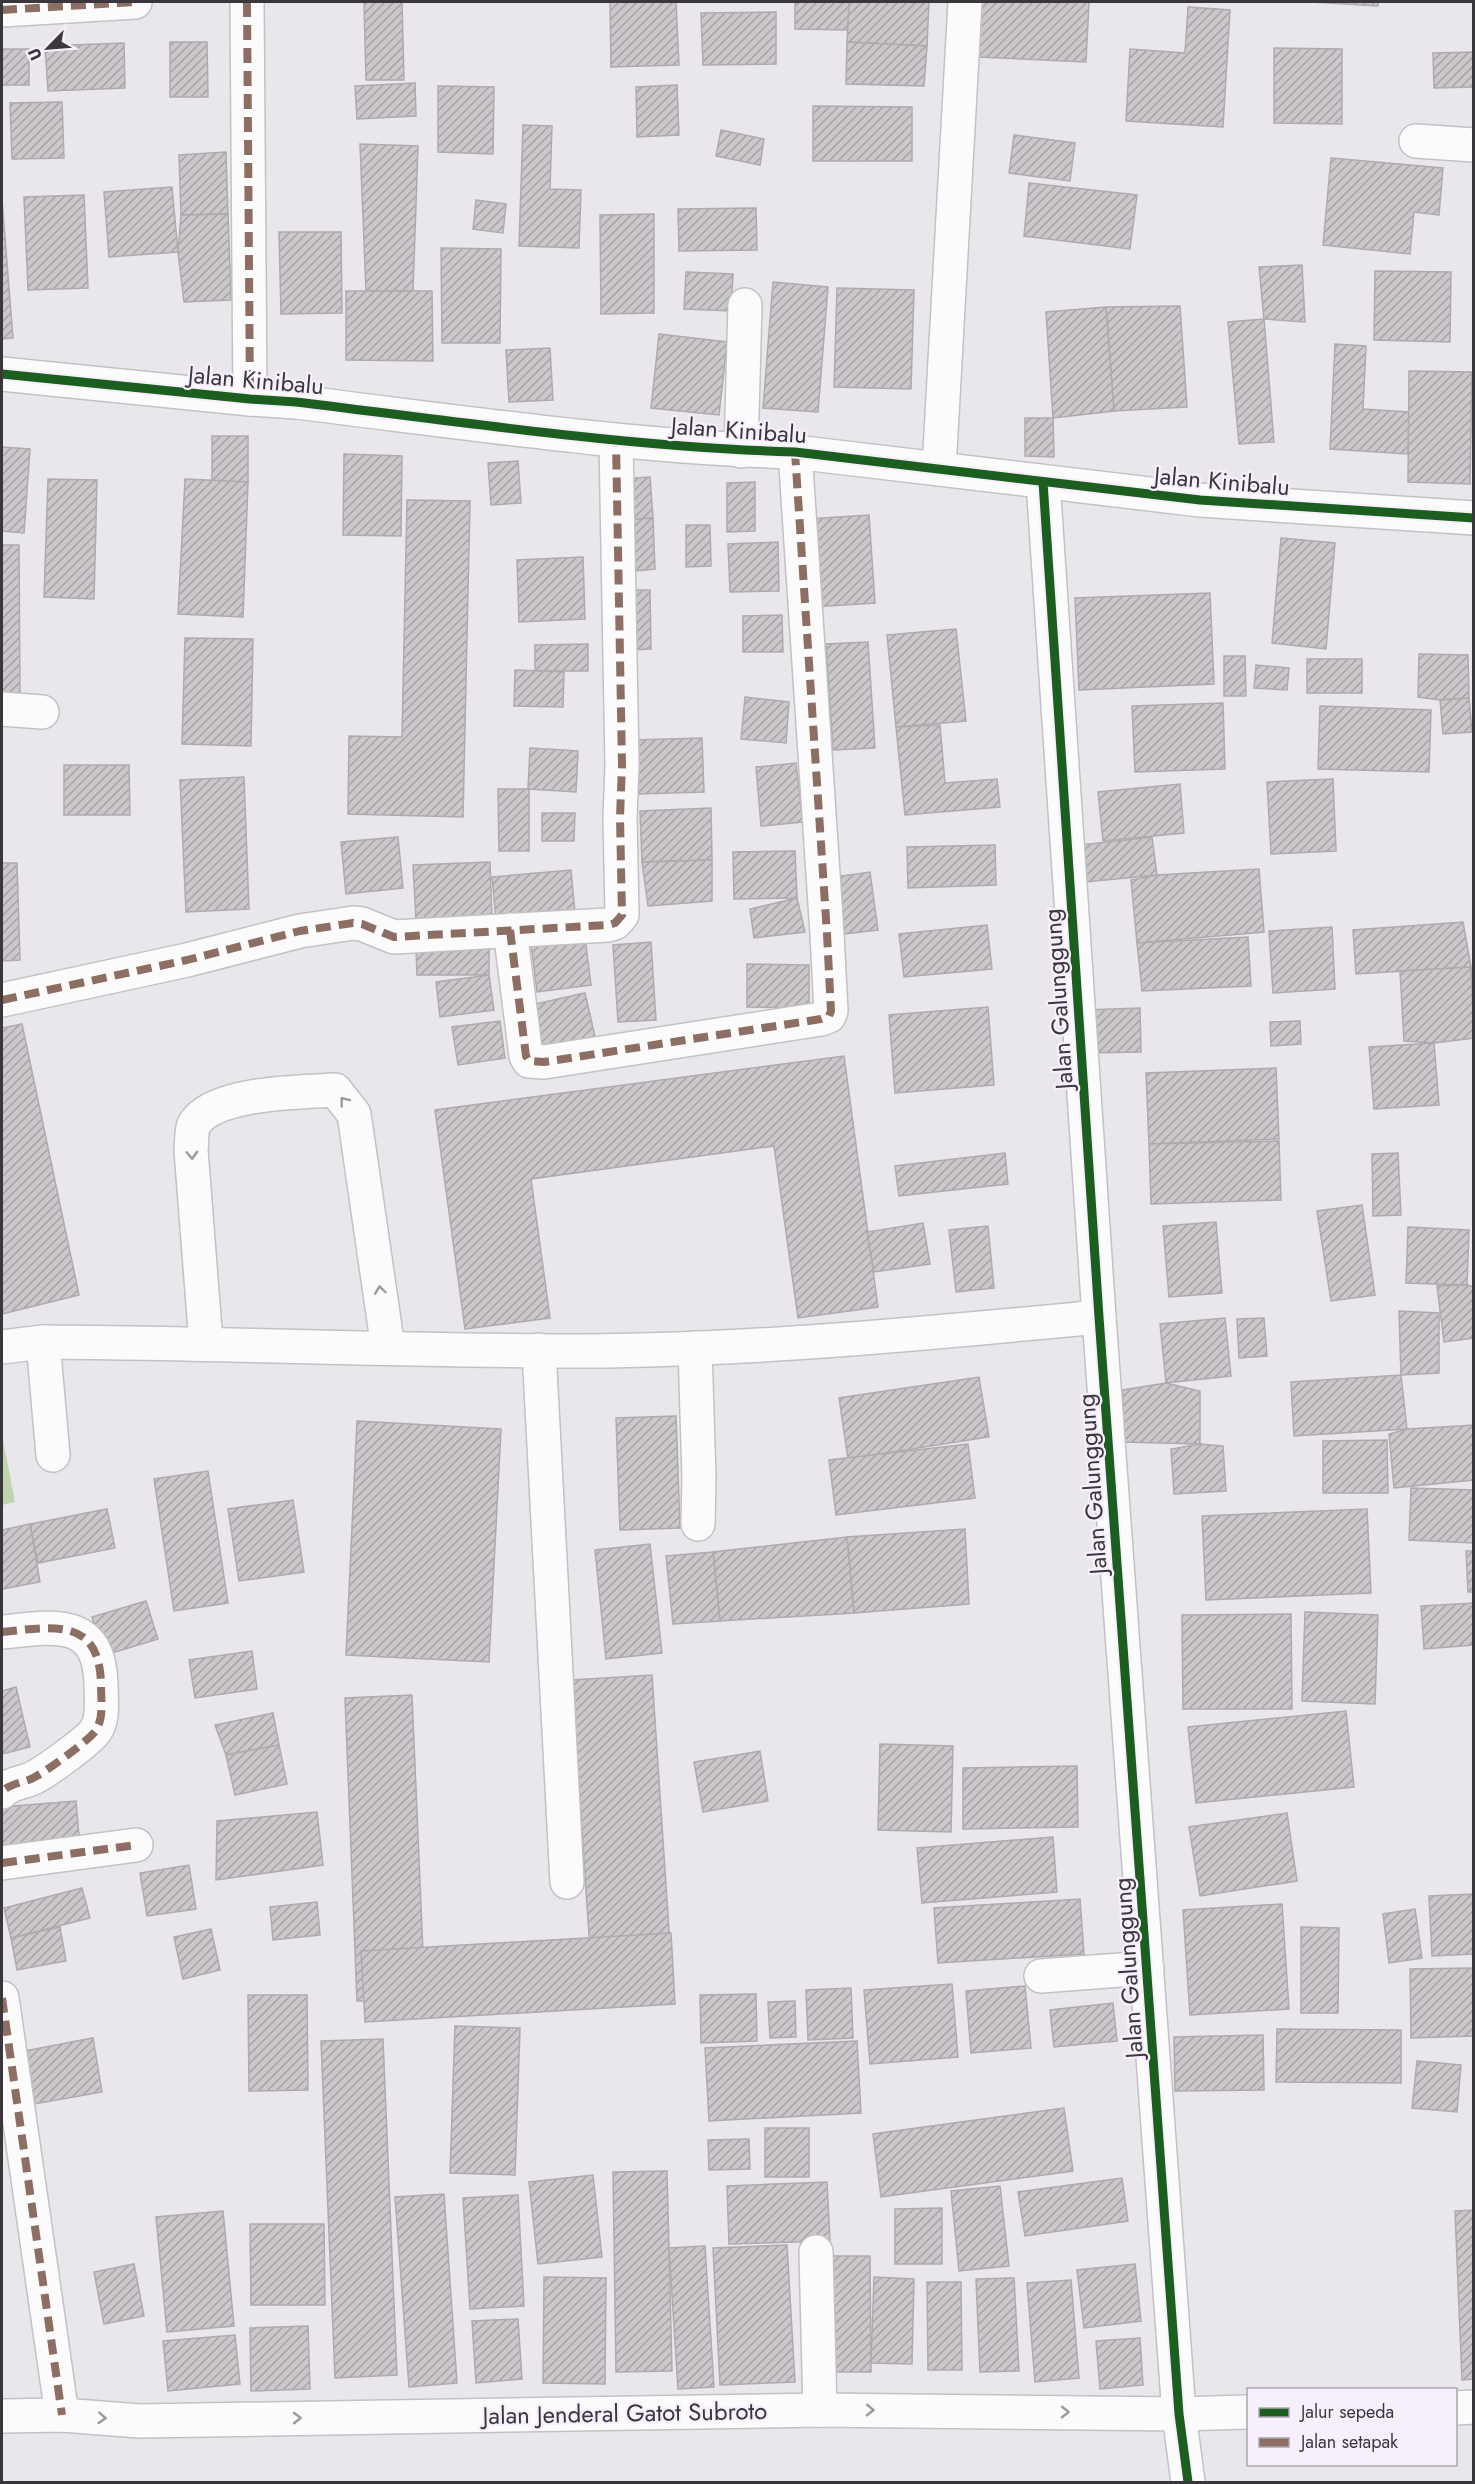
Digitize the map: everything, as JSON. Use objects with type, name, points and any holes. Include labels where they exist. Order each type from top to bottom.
[{"type":"street","points":[[2,10],[135,2]]},
{"type":"street","points":[[247,2],[250,399]]},
{"type":"street","points":[[939,469],[965,2]]},
{"type":"street","points":[[1416,141],[1473,145]]},
{"type":"street","points":[[741,451],[745,305]]},
{"type":"street","name":"Jalan Kinibalu","points":[[2,374],[296,402],[616,441],[741,451],[795,452],[1200,500],[1473,518]]},
{"type":"street","points":[[2,1000],[186,960],[300,931],[353,923],[362,924],[394,937],[615,923],[622,915],[620,817],[622,765],[616,441]]},
{"type":"street","points":[[510,930],[526,1056],[530,1061],[544,1062],[829,1016],[831,1011],[828,945],[795,452]]},
{"type":"street","name":"Jalan Galunggung","points":[[1043,482],[1099,1317],[1179,2414],[1188,2482]]},
{"type":"street","points":[[2,709],[42,712]]},
{"type":"street","points":[[206,1343],[191,1150],[194,1124],[210,1107],[271,1093],[335,1090],[354,1114],[388,1348]]},
{"type":"street","points":[[2,1347],[44,1342],[539,1350],[695,1348],[915,1334],[1099,1317]]},
{"type":"street","points":[[44,1342],[53,1455]]},
{"type":"street","points":[[695,1348],[698,1524]]},
{"type":"street","points":[[539,1350],[567,1882]]},
{"type":"street","points":[[2,1632],[60,1627],[79,1633],[94,1648],[101,1678],[101,1713],[96,1731],[48,1770],[2,1791]]},
{"type":"street","points":[[2,1863],[136,1845]]},
{"type":"street","points":[[1041,1976],[1147,1968]]},
{"type":"street","points":[[2,1998],[62,2415]]},
{"type":"street","points":[[816,2252],[820,2410]]},
{"type":"street","points":[[1457,2408],[1473,2407]]},
{"type":"street","name":"Jalan Jenderal Gatot Subroto","points":[[2,2416],[62,2415],[140,2421],[820,2410],[1179,2414],[1247,2412]]},
{"type":"green space","points":[[2,1435],[15,1502],[2,1505]]},
{"type":"building","points":[[364,2],[402,2],[404,80],[366,80]]},
{"type":"building","points":[[610,2],[676,2],[679,65],[611,67]]},
{"type":"building","points":[[795,2],[849,2],[848,30],[795,29]]},
{"type":"building","points":[[849,2],[929,2],[927,46],[847,42]]},
{"type":"building","points":[[981,2],[1089,2],[1086,62],[978,57]]},
{"type":"building","points":[[1311,2],[1378,2],[1378,6]]},
{"type":"building","points":[[1188,7],[1230,10],[1223,127],[1126,121],[1130,49],[1185,53]]},
{"type":"building","points":[[776,12],[776,64],[703,65],[701,13]]},
{"type":"building","points":[[170,42],[207,42],[208,97],[170,97]]},
{"type":"building","points":[[847,42],[927,46],[924,86],[846,84]]},
{"type":"building","points":[[124,43],[125,88],[48,91],[45,46]]},
{"type":"building","points":[[1274,48],[1342,49],[1342,124],[1274,123]]},
{"type":"building","points":[[2,49],[29,49],[29,85],[2,85]]},
{"type":"building","points":[[1474,52],[1474,87],[1434,88],[1433,53]]},
{"type":"building","points":[[415,83],[416,116],[357,119],[355,86]]},
{"type":"building","points":[[677,85],[679,135],[637,137],[636,87]]},
{"type":"building","points":[[438,86],[494,87],[493,154],[438,152]]},
{"type":"building","points":[[62,102],[64,158],[12,159],[10,103]]},
{"type":"building","points":[[813,106],[912,107],[912,161],[813,161]]},
{"type":"building","points":[[523,125],[552,126],[550,189],[581,190],[579,248],[519,246]]},
{"type":"building","points":[[721,130],[764,139],[760,165],[716,156]]},
{"type":"building","points":[[1014,135],[1075,143],[1070,181],[1009,173]]},
{"type":"building","points":[[360,144],[418,146],[413,291],[366,291]]},
{"type":"building","points":[[226,152],[228,214],[181,215],[179,155]]},
{"type":"building","points":[[1331,158],[1443,168],[1439,215],[1414,212],[1410,254],[1323,245]]},
{"type":"building","points":[[1029,183],[1137,195],[1130,249],[1024,236]]},
{"type":"building","points":[[172,187],[178,252],[109,257],[104,192]]},
{"type":"building","points":[[84,195],[88,288],[28,290],[24,197]]},
{"type":"building","points":[[2,200],[13,338],[2,339]]},
{"type":"building","points":[[476,200],[506,204],[503,233],[473,229]]},
{"type":"building","points":[[756,208],[757,250],[679,251],[678,209]]},
{"type":"building","points":[[228,214],[231,300],[184,302],[178,252],[181,215]]},
{"type":"building","points":[[654,214],[654,313],[601,314],[600,215]]},
{"type":"building","points":[[279,232],[341,232],[342,313],[281,314]]},
{"type":"building","points":[[441,248],[501,249],[500,343],[442,343]]},
{"type":"building","points":[[1302,265],[1305,322],[1264,319],[1259,267]]},
{"type":"building","points":[[1375,271],[1451,272],[1450,342],[1374,340]]},
{"type":"building","points":[[686,272],[733,274],[731,311],[684,309]]},
{"type":"building","points":[[773,282],[828,287],[818,412],[763,408]]},
{"type":"building","points":[[837,288],[914,290],[911,389],[834,387]]},
{"type":"building","points":[[346,291],[432,291],[433,361],[346,360]]},
{"type":"building","points":[[1180,306],[1187,407],[1114,411],[1106,307]]},
{"type":"building","points":[[1106,307],[1114,411],[1053,418],[1046,312]]},
{"type":"building","points":[[1264,319],[1274,442],[1239,444],[1228,322]]},
{"type":"building","points":[[659,334],[727,342],[719,415],[651,408]]},
{"type":"building","points":[[1335,344],[1366,346],[1363,409],[1409,412],[1408,454],[1330,449]]},
{"type":"building","points":[[550,348],[553,400],[509,402],[506,350]]},
{"type":"building","points":[[1409,371],[1472,372],[1470,484],[1408,482]]},
{"type":"building","points":[[1025,418],[1053,418],[1054,457],[1025,456]]},
{"type":"building","points":[[212,436],[248,436],[248,482],[212,482]]},
{"type":"building","points":[[2,447],[30,449],[24,533],[2,531]]},
{"type":"building","points":[[344,454],[402,456],[401,536],[343,535]]},
{"type":"building","points":[[518,461],[521,503],[491,505],[488,463]]},
{"type":"building","points":[[650,477],[653,518],[623,520],[620,479]]},
{"type":"building","points":[[48,479],[97,480],[94,599],[44,597]]},
{"type":"building","points":[[185,479],[248,482],[243,617],[178,614]]},
{"type":"building","points":[[755,482],[755,531],[727,532],[727,483]]},
{"type":"building","points":[[407,500],[470,501],[463,817],[348,814],[349,736],[402,737]]},
{"type":"building","points":[[869,515],[875,603],[813,607],[808,519]]},
{"type":"building","points":[[653,518],[655,569],[625,572],[623,520]]},
{"type":"building","points":[[686,525],[710,525],[711,566],[686,567]]},
{"type":"building","points":[[1281,538],[1335,543],[1326,649],[1272,643]]},
{"type":"building","points":[[778,542],[779,591],[730,592],[728,544]]},
{"type":"building","points":[[2,545],[19,545],[20,697],[2,698]]},
{"type":"building","points":[[583,557],[585,619],[519,622],[517,560]]},
{"type":"building","points":[[626,590],[650,590],[651,649],[628,650]]},
{"type":"building","points":[[1210,593],[1214,684],[1079,690],[1075,598]]},
{"type":"building","points":[[782,615],[783,652],[743,652],[743,616]]},
{"type":"building","points":[[956,629],[966,721],[896,727],[887,635]]},
{"type":"building","points":[[185,638],[253,639],[251,746],[182,744]]},
{"type":"building","points":[[868,642],[875,748],[833,750],[826,644]]},
{"type":"building","points":[[588,644],[588,671],[535,671],[535,645]]},
{"type":"building","points":[[1419,654],[1468,655],[1469,698],[1440,700],[1418,697]]},
{"type":"building","points":[[1224,656],[1245,656],[1246,696],[1224,696]]},
{"type":"building","points":[[1307,659],[1362,659],[1362,693],[1307,693]]},
{"type":"building","points":[[1256,665],[1289,668],[1287,690],[1254,688]]},
{"type":"building","points":[[515,670],[564,672],[563,707],[514,706]]},
{"type":"building","points":[[745,697],[789,702],[786,743],[741,739]]},
{"type":"building","points":[[1469,698],[1472,732],[1443,734],[1440,700]]},
{"type":"building","points":[[1223,703],[1225,769],[1135,772],[1132,706]]},
{"type":"building","points":[[1320,706],[1431,710],[1429,772],[1318,769]]},
{"type":"building","points":[[940,725],[945,783],[997,779],[1000,807],[905,815],[896,727]]},
{"type":"building","points":[[702,738],[704,792],[636,794],[634,740]]},
{"type":"building","points":[[530,748],[578,751],[576,792],[528,789]]},
{"type":"building","points":[[796,763],[803,822],[761,826],[756,767]]},
{"type":"building","points":[[64,765],[129,765],[130,815],[64,815]]},
{"type":"building","points":[[244,777],[249,909],[186,912],[180,780]]},
{"type":"building","points":[[1333,779],[1336,851],[1271,854],[1267,782]]},
{"type":"building","points":[[1180,784],[1184,833],[1103,841],[1098,792]]},
{"type":"building","points":[[498,789],[529,789],[529,851],[499,851]]},
{"type":"building","points":[[711,808],[712,860],[642,862],[640,811]]},
{"type":"building","points":[[542,813],[575,813],[574,841],[542,841]]},
{"type":"building","points":[[398,837],[403,888],[346,894],[341,842]]},
{"type":"building","points":[[1152,837],[1157,875],[1085,882],[1081,845]]},
{"type":"building","points":[[995,845],[996,885],[908,888],[907,847]]},
{"type":"building","points":[[795,851],[797,898],[734,899],[733,852]]},
{"type":"building","points":[[712,860],[712,901],[648,906],[642,862]]},
{"type":"building","points":[[490,862],[492,918],[416,921],[413,865]]},
{"type":"building","points":[[2,863],[17,863],[20,960],[2,961]]},
{"type":"building","points":[[1259,869],[1264,932],[1137,943],[1131,880],[1157,875]]},
{"type":"building","points":[[571,870],[575,913],[496,920],[492,877]]},
{"type":"building","points":[[870,872],[878,930],[836,935],[828,878]]},
{"type":"building","points":[[797,898],[805,932],[754,938],[750,909]]},
{"type":"building","points":[[1463,922],[1471,967],[1356,974],[1353,930]]},
{"type":"building","points":[[987,925],[992,969],[904,977],[899,934]]},
{"type":"building","points":[[1332,927],[1335,989],[1273,993],[1269,931]]},
{"type":"building","points":[[1248,937],[1251,986],[1142,991],[1137,943]]},
{"type":"building","points":[[585,938],[591,985],[537,992],[531,944]]},
{"type":"building","points":[[651,942],[656,1020],[618,1022],[613,945]]},
{"type":"building","points":[[416,949],[489,949],[489,975],[417,975]]},
{"type":"building","points":[[747,964],[809,965],[809,1008],[747,1007]]},
{"type":"building","points":[[1471,967],[1474,1038],[1434,1043],[1404,1041],[1400,971]]},
{"type":"building","points":[[489,975],[494,1010],[440,1017],[436,982]]},
{"type":"building","points":[[585,993],[596,1041],[534,1056],[522,1007]]},
{"type":"building","points":[[988,1007],[994,1085],[895,1093],[889,1015]]},
{"type":"building","points":[[1140,1008],[1141,1052],[1088,1053],[1086,1010]]},
{"type":"building","points":[[500,1021],[505,1058],[458,1065],[452,1027]]},
{"type":"building","points":[[1300,1021],[1301,1044],[1271,1046],[1270,1022]]},
{"type":"building","points":[[22,1024],[79,1295],[2,1314],[2,1028]]},
{"type":"building","points":[[1434,1043],[1439,1105],[1374,1109],[1369,1047]]},
{"type":"building","points":[[844,1056],[878,1307],[798,1318],[774,1146],[531,1179],[550,1318],[465,1329],[435,1110]]},
{"type":"building","points":[[1276,1068],[1279,1139],[1149,1144],[1146,1073]]},
{"type":"building","points":[[1279,1141],[1281,1200],[1151,1204],[1149,1144]]},
{"type":"building","points":[[1005,1153],[1008,1184],[899,1196],[895,1166]]},
{"type":"building","points":[[1398,1153],[1401,1215],[1373,1216],[1372,1154]]},
{"type":"building","points":[[1362,1205],[1375,1295],[1331,1301],[1317,1211]]},
{"type":"building","points":[[1216,1222],[1222,1293],[1169,1297],[1163,1226]]},
{"type":"building","points":[[923,1223],[930,1264],[874,1272],[867,1232]]},
{"type":"building","points":[[988,1226],[994,1288],[956,1292],[949,1230]]},
{"type":"building","points":[[1408,1227],[1469,1230],[1467,1285],[1406,1283]]},
{"type":"building","points":[[1467,1285],[1474,1287],[1474,1338],[1444,1342],[1437,1286]]},
{"type":"building","points":[[1399,1311],[1439,1313],[1439,1373],[1401,1375]]},
{"type":"building","points":[[1225,1318],[1231,1376],[1166,1383],[1160,1324]]},
{"type":"building","points":[[1264,1318],[1267,1356],[1239,1358],[1237,1319]]},
{"type":"building","points":[[1401,1375],[1407,1429],[1294,1436],[1291,1382]]},
{"type":"building","points":[[979,1377],[989,1437],[848,1459],[839,1398]]},
{"type":"building","points":[[1166,1383],[1200,1391],[1200,1444],[1122,1442],[1123,1390]]},
{"type":"building","points":[[676,1416],[680,1528],[620,1530],[616,1418]]},
{"type":"building","points":[[357,1421],[501,1429],[489,1662],[346,1655]]},
{"type":"building","points":[[1474,1425],[1474,1480],[1394,1488],[1389,1434],[1407,1429]]},
{"type":"building","points":[[1387,1440],[1388,1493],[1323,1493],[1323,1441]]},
{"type":"building","points":[[968,1444],[975,1498],[836,1515],[829,1460]]},
{"type":"building","points":[[1200,1444],[1223,1446],[1226,1491],[1174,1494],[1171,1449]]},
{"type":"building","points":[[208,1471],[228,1603],[174,1611],[154,1479]]},
{"type":"building","points":[[1411,1488],[1474,1490],[1474,1543],[1409,1540]]},
{"type":"building","points":[[293,1500],[304,1572],[239,1581],[228,1509]]},
{"type":"building","points":[[107,1509],[115,1548],[38,1563],[30,1524]]},
{"type":"building","points":[[1367,1509],[1371,1593],[1206,1600],[1202,1516]]},
{"type":"building","points":[[30,1524],[40,1582],[2,1589],[2,1530]]},
{"type":"building","points":[[965,1529],[969,1604],[854,1613],[847,1537]]},
{"type":"building","points":[[847,1537],[854,1613],[720,1621],[713,1552]]},
{"type":"building","points":[[650,1544],[662,1653],[606,1659],[595,1550]]},
{"type":"building","points":[[1466,1551],[1474,1551],[1474,1592],[1468,1592]]},
{"type":"building","points":[[713,1552],[720,1621],[673,1624],[666,1556]]},
{"type":"building","points":[[146,1601],[158,1639],[105,1655],[92,1617]]},
{"type":"building","points":[[1474,1603],[1474,1645],[1424,1649],[1421,1606]]},
{"type":"building","points":[[1305,1612],[1378,1615],[1375,1704],[1302,1701]]},
{"type":"building","points":[[1291,1614],[1292,1709],[1183,1709],[1182,1615]]},
{"type":"building","points":[[252,1651],[257,1689],[195,1698],[189,1660]]},
{"type":"building","points":[[652,1675],[673,1990],[593,1995],[572,1680]]},
{"type":"building","points":[[16,1687],[30,1747],[2,1754],[2,1691]]},
{"type":"building","points":[[412,1695],[425,1999],[357,2001],[345,1698]]},
{"type":"building","points":[[1346,1711],[1354,1787],[1196,1803],[1188,1727]]},
{"type":"building","points":[[273,1713],[279,1745],[226,1755],[215,1725]]},
{"type":"building","points":[[880,1744],[953,1746],[951,1832],[878,1830]]},
{"type":"building","points":[[279,1745],[287,1784],[235,1795],[226,1755]]},
{"type":"building","points":[[760,1751],[768,1801],[703,1812],[694,1762]]},
{"type":"building","points":[[1077,1766],[1078,1827],[963,1829],[963,1768]]},
{"type":"building","points":[[76,1801],[80,1847],[3,1855],[2,1807]]},
{"type":"building","points":[[317,1812],[323,1865],[216,1880],[217,1821]]},
{"type":"building","points":[[1287,1813],[1297,1881],[1200,1896],[1189,1827]]},
{"type":"building","points":[[1053,1837],[1057,1892],[922,1903],[917,1848]]},
{"type":"building","points":[[189,1865],[196,1909],[147,1916],[140,1873]]},
{"type":"building","points":[[82,1888],[90,1918],[11,1938],[4,1908]]},
{"type":"building","points":[[1474,1894],[1474,1954],[1432,1956],[1429,1896]]},
{"type":"building","points":[[1080,1899],[1084,1954],[938,1963],[934,1908]]},
{"type":"building","points":[[317,1902],[320,1935],[273,1940],[270,1907]]},
{"type":"building","points":[[1282,1904],[1289,2009],[1190,2015],[1183,1910]]},
{"type":"building","points":[[1415,1909],[1422,1958],[1389,1963],[1383,1914]]},
{"type":"building","points":[[60,1927],[66,1961],[17,1970],[11,1938]]},
{"type":"building","points":[[1301,1927],[1339,1928],[1338,2013],[1301,2013]]},
{"type":"building","points":[[211,1929],[220,1970],[183,1979],[174,1937]]},
{"type":"building","points":[[671,1933],[675,2004],[365,2022],[361,1951]]},
{"type":"building","points":[[1474,1968],[1474,2036],[1411,2038],[1410,1969]]},
{"type":"building","points":[[952,1984],[958,2057],[870,2064],[864,1990]]},
{"type":"building","points":[[1025,1986],[1031,2048],[971,2053],[966,1991]]},
{"type":"building","points":[[851,1988],[853,2038],[808,2040],[806,1990]]},
{"type":"building","points":[[756,1994],[757,2041],[701,2043],[700,1995]]},
{"type":"building","points":[[248,1995],[307,1995],[308,2090],[249,2091]]},
{"type":"building","points":[[795,2001],[796,2037],[770,2038],[768,2002]]},
{"type":"building","points":[[1113,2003],[1117,2041],[1054,2047],[1050,2010]]},
{"type":"building","points":[[455,2026],[520,2028],[515,2175],[450,2173]]},
{"type":"building","points":[[1277,2029],[1401,2030],[1401,2083],[1276,2082]]},
{"type":"building","points":[[1263,2035],[1264,2090],[1175,2091],[1174,2037]]},
{"type":"building","points":[[93,2038],[102,2092],[29,2105],[19,2052]]},
{"type":"building","points":[[383,2039],[397,2375],[335,2378],[321,2041]]},
{"type":"building","points":[[857,2041],[861,2113],[709,2121],[705,2048]]},
{"type":"building","points":[[1473,2047],[1474,2047],[1473,2115]]},
{"type":"building","points":[[1417,2061],[1461,2065],[1457,2112],[1412,2108]]},
{"type":"building","points":[[1064,2108],[1073,2171],[881,2197],[873,2134]]},
{"type":"building","points":[[765,2128],[809,2128],[809,2177],[765,2177]]},
{"type":"building","points":[[749,2139],[750,2169],[709,2170],[708,2140]]},
{"type":"building","points":[[667,2171],[672,2371],[616,2372],[613,2172]]},
{"type":"building","points":[[593,2175],[602,2257],[538,2264],[529,2182]]},
{"type":"building","points":[[1122,2178],[1128,2221],[1025,2236],[1018,2192]]},
{"type":"building","points":[[827,2182],[830,2241],[729,2244],[727,2186]]},
{"type":"building","points":[[1000,2186],[1009,2266],[959,2271],[951,2191]]},
{"type":"building","points":[[444,2194],[457,2383],[409,2387],[395,2197]]},
{"type":"building","points":[[518,2195],[524,2306],[470,2309],[463,2198]]},
{"type":"building","points":[[942,2208],[942,2264],[895,2264],[895,2209]]},
{"type":"building","points":[[1474,2210],[1474,2379],[1462,2380],[1455,2211]]},
{"type":"building","points":[[223,2211],[234,2326],[167,2332],[156,2217]]},
{"type":"building","points":[[250,2224],[324,2224],[325,2305],[251,2305]]},
{"type":"building","points":[[787,2245],[795,2382],[720,2385],[713,2248]]},
{"type":"building","points":[[705,2246],[714,2387],[678,2389],[669,2248]]},
{"type":"building","points":[[826,2256],[870,2256],[871,2372],[827,2372]]},
{"type":"building","points":[[134,2264],[144,2316],[104,2324],[94,2272]]},
{"type":"building","points":[[1135,2264],[1141,2321],[1084,2328],[1077,2270]]},
{"type":"building","points":[[544,2277],[606,2278],[605,2384],[543,2383]]},
{"type":"building","points":[[874,2277],[914,2279],[912,2364],[871,2363]]},
{"type":"building","points":[[1014,2278],[1019,2371],[980,2372],[976,2279]]},
{"type":"building","points":[[1071,2280],[1079,2378],[1035,2382],[1027,2283]]},
{"type":"building","points":[[927,2282],[961,2282],[962,2370],[928,2370]]},
{"type":"building","points":[[518,2319],[522,2379],[476,2383],[472,2321]]},
{"type":"building","points":[[308,2326],[310,2389],[251,2391],[250,2328]]},
{"type":"building","points":[[235,2335],[240,2384],[168,2391],[163,2341]]},
{"type":"building","points":[[1140,2338],[1143,2385],[1100,2389],[1096,2341]]},
{"type":"marked path","points":[[2,10],[135,2]]},
{"type":"marked path","points":[[247,2],[250,399]]},
{"type":"marked path","points":[[2,1000],[187,960],[300,931],[353,923],[362,924],[394,937],[615,923],[622,915],[620,817],[622,765],[616,441]]},
{"type":"marked path","points":[[510,930],[526,1056],[529,1061],[544,1062],[829,1016],[831,1011],[827,934],[795,452]]},
{"type":"marked path","points":[[2,1632],[55,1628],[70,1631],[82,1637],[92,1647],[99,1663],[102,1702],[99,1725],[92,1735],[37,1776],[12,1785],[2,1792]]},
{"type":"marked path","points":[[2,1863],[136,1845]]},
{"type":"marked path","points":[[2,1998],[62,2415]]},
{"type":"cycle path","points":[[2,374],[296,402],[607,439],[795,452],[1200,500],[1474,518]]},
{"type":"cycle path","points":[[1043,482],[1099,1317],[1179,2414],[1188,2482]]}]
